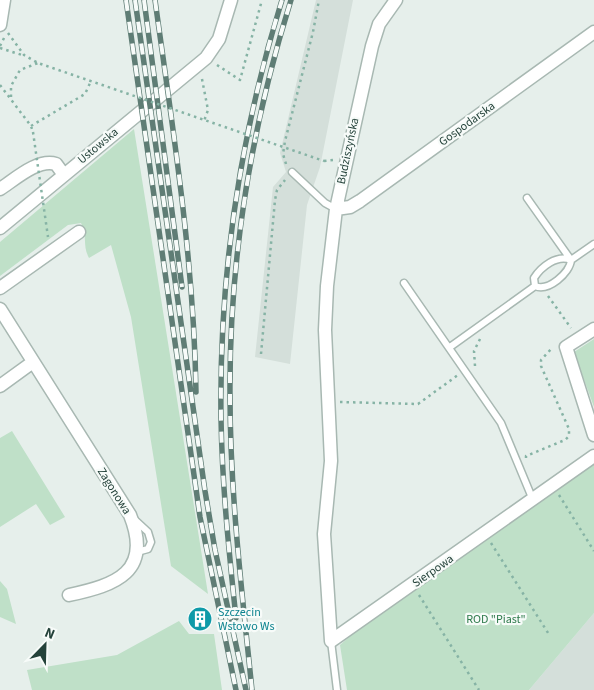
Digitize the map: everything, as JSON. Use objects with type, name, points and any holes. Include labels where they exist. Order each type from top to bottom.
[{"type":"street","points":[[0,25],[4,0]]},
{"type":"street","name":"Budziszyńska","points":[[331,641],[324,534],[332,461],[326,310],[336,209],[372,46],[382,19],[396,0]]},
{"type":"street","name":"Ustowska","points":[[0,228],[202,62],[219,39],[228,2]]},
{"type":"street","name":"Gospodarska","points":[[336,209],[350,207],[360,201],[594,32]]},
{"type":"street","points":[[0,189],[34,168],[47,163],[56,164],[64,175]]},
{"type":"street","points":[[0,288],[79,232]]},
{"type":"street","name":"Zagonowa","points":[[0,309],[130,515],[136,534],[137,552],[132,567],[118,580],[99,588],[69,595]]},
{"type":"street","points":[[594,329],[566,348],[594,435]]},
{"type":"street","points":[[0,386],[33,362]]},
{"type":"street","name":"Sierpowa","points":[[331,641],[594,456]]},
{"type":"lane","points":[[292,172],[324,203],[336,209]]},
{"type":"lane","points":[[527,198],[571,260]]},
{"type":"lane","points":[[450,347],[539,287],[561,277],[571,260],[594,244]]},
{"type":"lane","points":[[539,287],[534,278],[542,268],[559,259],[571,260]]},
{"type":"lane","points":[[404,283],[501,423],[533,500]]},
{"type":"lane","points":[[331,641],[337,690]]},
{"type":"path","points":[[202,62],[240,80],[262,0]]},
{"type":"path","points":[[262,354],[274,200],[280,184],[292,172],[286,164],[283,154],[285,141],[313,32],[319,0]]},
{"type":"path","points":[[0,25],[10,34],[24,55]]},
{"type":"path","points":[[0,48],[204,121],[324,161]]},
{"type":"path","points":[[10,99],[11,86],[20,70],[38,63]]},
{"type":"path","points":[[31,126],[85,94],[91,81]]},
{"type":"path","points":[[0,85],[31,126],[33,132],[48,237]]},
{"type":"path","points":[[204,121],[208,110],[205,88]]},
{"type":"path","points":[[539,287],[574,332]]},
{"type":"path","points":[[475,329],[482,338],[474,351],[474,365],[478,371]]},
{"type":"path","points":[[526,456],[565,440],[569,436],[569,429],[541,366],[541,360],[555,346]]},
{"type":"path","points":[[329,401],[418,404],[466,370]]},
{"type":"path","points":[[523,448],[529,463]]},
{"type":"path","points":[[553,485],[594,551]]},
{"type":"path","points":[[485,534],[550,636]]},
{"type":"path","points":[[413,585],[479,690]]},
{"type":"shaded area","points":[[316,0],[353,0],[320,167],[307,205],[290,364],[255,357],[273,187],[286,172],[280,153]]},
{"type":"shaded area","points":[[594,613],[594,690],[529,690]]},
{"type":"green space","points":[[134,129],[208,594],[171,566],[131,317],[111,245],[89,258],[81,223],[68,225],[0,276],[0,242]]},
{"type":"green space","points":[[594,339],[594,407],[574,352]]},
{"type":"green space","points":[[12,431],[65,517],[50,525],[36,504],[0,527],[0,438]]},
{"type":"green space","name":"ROD \"Piast\"","points":[[594,464],[594,613],[529,690],[347,690],[340,645],[357,630]]},
{"type":"green space","points":[[0,581],[7,589],[16,624],[0,617]]},
{"type":"green space","points":[[179,621],[189,634],[214,634],[222,690],[32,690],[27,670],[117,655]]},
{"type":"railway","points":[[126,0],[200,517],[236,690]]},
{"type":"railway","points":[[135,0],[205,491],[215,550],[246,690]]},
{"type":"railway","points":[[144,0],[182,287]]},
{"type":"railway","points":[[155,0],[182,196],[191,293],[196,392]]},
{"type":"railway","points":[[236,618],[226,518],[221,418],[224,312],[228,259],[244,154],[254,102],[282,0]]},
{"type":"railway","points":[[252,690],[237,543],[232,469],[230,395],[233,295],[238,245],[254,146],[264,97],[291,0]]},
{"type":"place","name":"Szczecin Wstowo Ws","points":[[200,619]]}]
